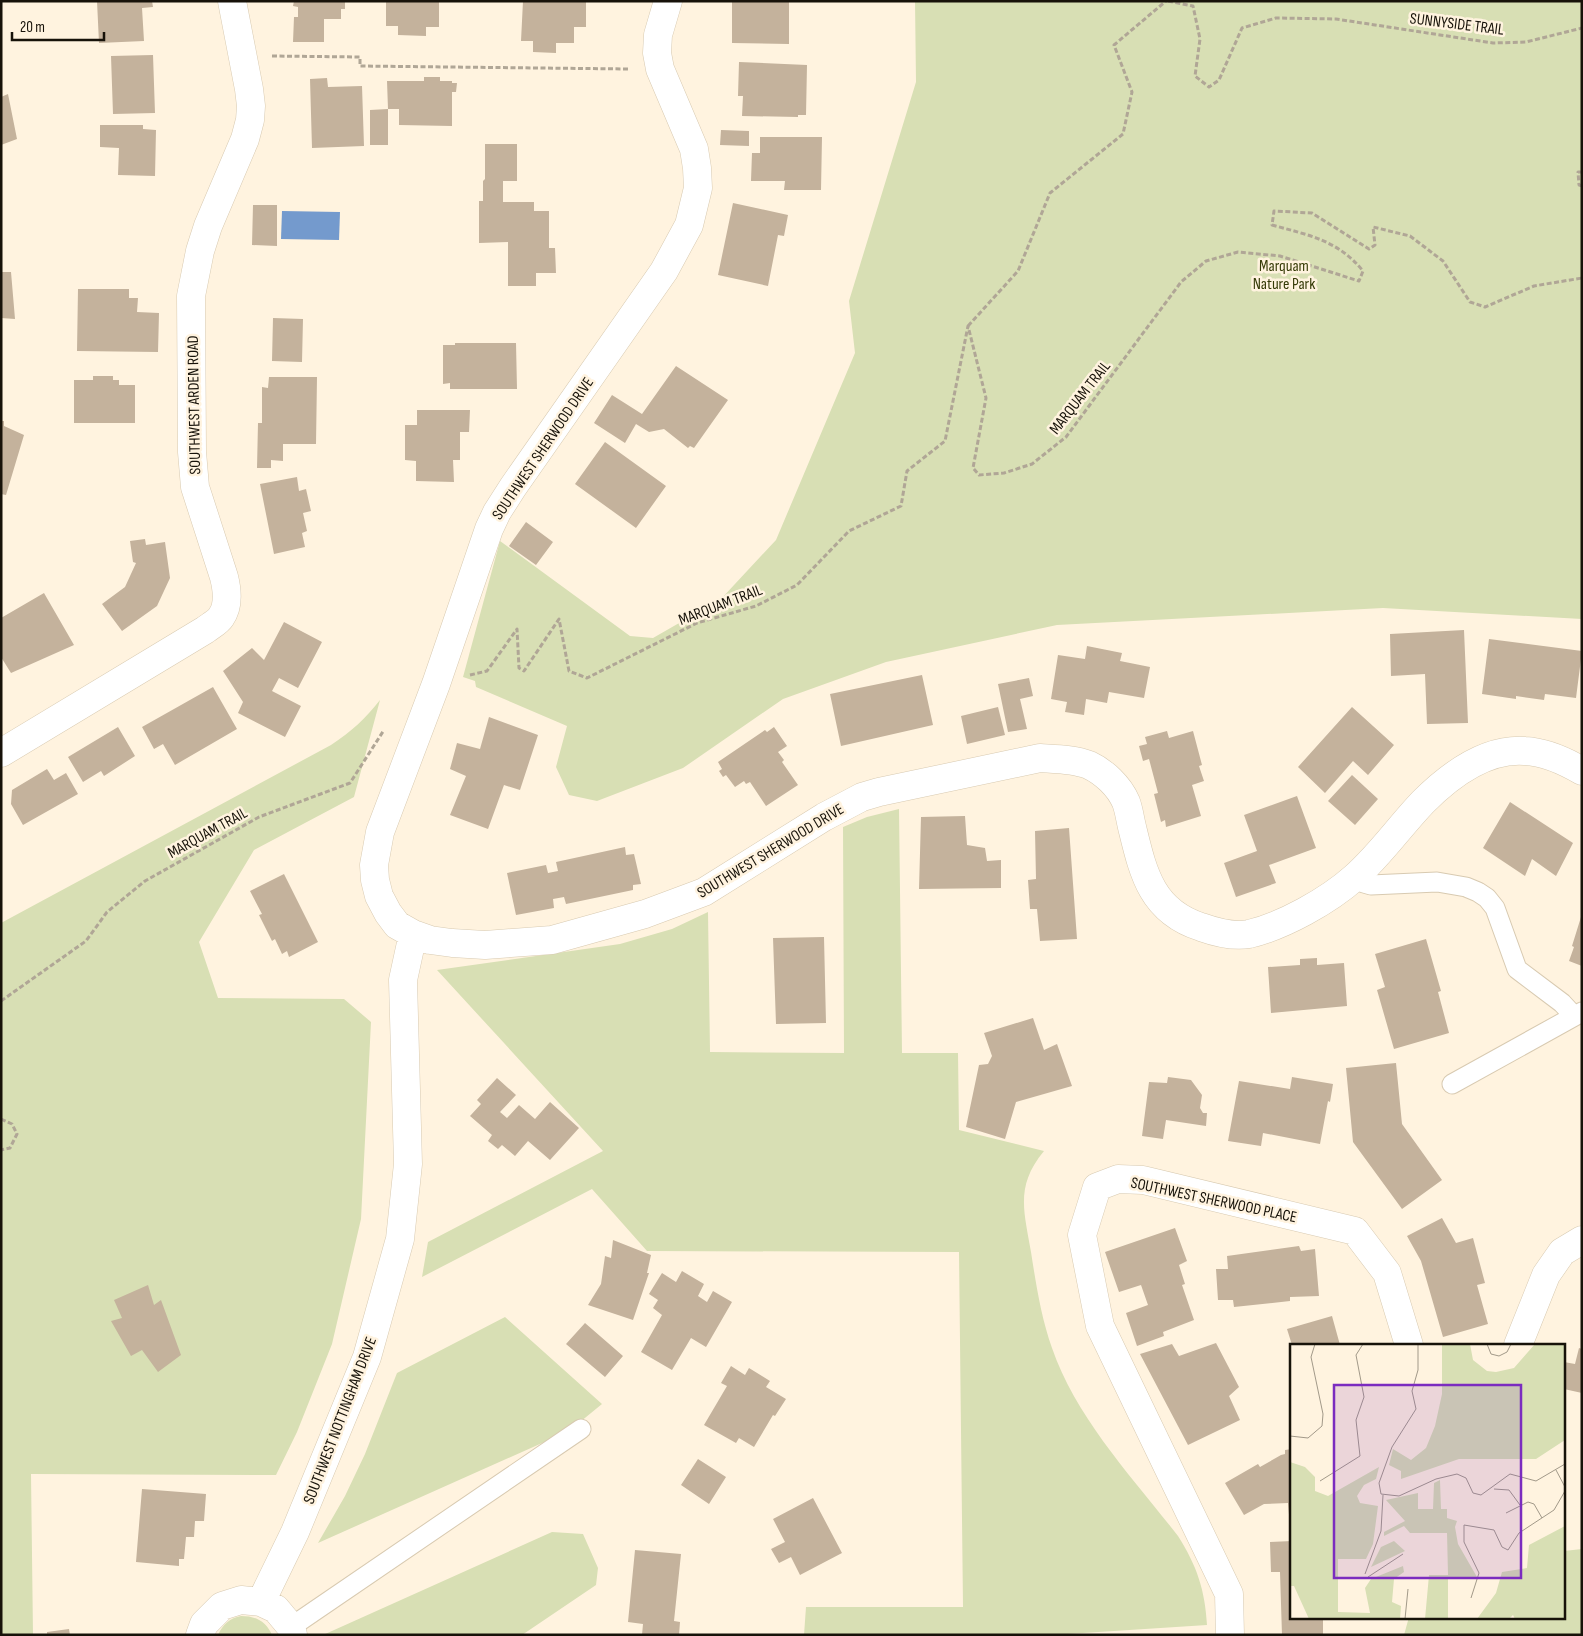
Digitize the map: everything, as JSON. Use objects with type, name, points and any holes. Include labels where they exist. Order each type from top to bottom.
[{"type":"street","name":"SOUTHWEST ARDEN ROAD","points":[[1,753],[205,630],[221,618],[226,604],[227,589],[197,496],[193,469],[191,296],[200,251],[208,226],[245,139],[250,120],[250,89],[232,1]]},
{"type":"street","name":"SOUTHWEST SHERWOOD DRIVE","points":[[668,1],[658,35],[657,53],[660,69],[694,149],[698,188],[689,225],[664,271],[513,487],[489,529],[436,684],[380,832],[376,849],[375,880],[388,913],[397,925],[413,934],[430,940],[452,943],[486,945],[552,940],[644,914],[704,892],[824,817],[862,797],[1040,758],[1056,758],[1088,765],[1103,774],[1119,790],[1126,802],[1142,870],[1162,903],[1176,916],[1191,924],[1230,934],[1247,934],[1269,927],[1298,914],[1332,894],[1355,877],[1424,801],[1468,766],[1489,756],[1506,752],[1525,751],[1546,755],[1568,763],[1582,771]]},
{"type":"street","name":"SOUTHWEST NOTTINGHAM DRIVE","points":[[261,1602],[294,1532],[367,1358],[400,1239],[408,1164],[403,980],[413,934]]},
{"type":"street","name":"SOUTHWEST SHERWOOD PLACE","points":[[1230,1635],[1229,1594],[1100,1326],[1082,1235],[1097,1187],[1118,1179],[1143,1180],[1356,1232],[1387,1273],[1409,1344]]},
{"type":"street","points":[[1518,1344],[1546,1275],[1562,1252],[1582,1240]]},
{"type":"street","points":[[200,1635],[204,1624],[222,1606],[241,1600],[261,1602],[276,1609],[292,1631]]},
{"type":"lane","points":[[1355,877],[1364,883],[1372,884],[1437,882],[1466,887],[1478,892],[1487,898],[1495,908],[1517,969],[1578,1014],[1452,1084]]},
{"type":"lane","points":[[292,1631],[581,1429]]},
{"type":"path","name":"SUNNYSIDE TRAIL","points":[[968,326],[1018,270],[1050,193],[1124,134],[1132,92],[1114,45],[1167,1],[1193,6],[1200,39],[1195,76],[1209,87],[1219,80],[1242,28],[1276,18],[1336,19],[1493,43],[1526,42],[1582,28]]},
{"type":"path","points":[[244,61],[270,56],[360,57],[360,66],[608,69]]},
{"type":"path","points":[[1582,172],[1578,172],[1579,185],[1582,186]]},
{"type":"path","name":"MARQUAM TRAIL","points":[[968,326],[986,398],[973,468],[979,474],[1004,474],[1032,464],[1066,437],[1181,282],[1206,261],[1238,252],[1280,256],[1360,281],[1364,271],[1353,259],[1322,239],[1272,225],[1274,211],[1312,213],[1368,249],[1375,245],[1373,227],[1410,236],[1443,261],[1470,302],[1485,307],[1534,286],[1582,278]]},
{"type":"path","name":"MARQUAM TRAIL","points":[[463,676],[487,671],[517,629],[519,668],[524,671],[559,619],[569,671],[587,678],[697,623],[756,606],[797,585],[849,531],[900,506],[907,471],[945,441],[968,326]]},
{"type":"path","name":"MARQUAM TRAIL","points":[[1,1001],[86,941],[107,912],[145,881],[259,817],[350,783],[385,729]]},
{"type":"path","points":[[1,1119],[12,1124],[17,1134],[10,1148],[1,1150]]},
{"type":"green space","name":"Marquam Nature Park","points":[[915,1],[1582,1],[1582,619],[1383,608],[1057,625],[886,662],[783,699],[683,768],[597,801],[569,795],[556,767],[567,726],[476,687],[475,681],[463,677],[500,541],[630,636],[653,638],[721,599],[776,540],[855,353],[849,301],[916,82]]},
{"type":"green space","points":[[380,700],[354,797],[254,850],[199,942],[218,998],[344,999],[371,1022],[361,1219],[332,1344],[297,1432],[276,1475],[31,1474],[33,1635],[1,1635],[1,923],[331,745],[358,724]]},
{"type":"green space","points":[[899,809],[902,1053],[958,1053],[959,1130],[1044,1151],[1035,1164],[1025,1188],[1024,1211],[1039,1300],[1052,1348],[1062,1374],[1075,1399],[1091,1423],[1185,1547],[1202,1589],[1207,1625],[1052,1635],[804,1635],[806,1607],[963,1607],[959,1252],[647,1251],[592,1189],[422,1277],[428,1242],[603,1151],[437,970],[620,944],[672,929],[708,912],[710,1052],[844,1053],[843,827],[867,817]]},
{"type":"green space","points":[[505,1317],[602,1404],[569,1431],[318,1543],[345,1496],[365,1454],[397,1373]]},
{"type":"green space","points":[[552,1532],[583,1534],[598,1568],[596,1585],[522,1635],[323,1635]]},
{"type":"green space","points":[[1582,1549],[1582,1635],[1404,1635],[1409,1618],[1566,1618],[1566,1551]]},
{"type":"green space","points":[[241,1616],[260,1620],[267,1626],[272,1635],[218,1635],[227,1622]]},
{"type":"water","points":[[282,211],[340,212],[339,240],[281,239]]},
{"type":"building","points":[[97,1],[152,1],[153,7],[142,8],[144,41],[99,43]]},
{"type":"building","points":[[294,1],[345,1],[345,9],[341,9],[341,19],[324,19],[324,42],[293,42],[294,17],[298,17],[298,7],[293,6]]},
{"type":"building","points":[[386,1],[439,1],[439,27],[426,27],[426,36],[398,35],[398,26],[386,26]]},
{"type":"building","points":[[523,1],[586,1],[586,27],[574,27],[574,43],[556,43],[556,53],[533,52],[533,41],[521,41]]},
{"type":"building","points":[[732,1],[789,1],[789,44],[732,43]]},
{"type":"building","points":[[153,55],[155,113],[113,114],[111,56]]},
{"type":"building","points":[[739,62],[807,65],[806,115],[798,115],[798,117],[742,116],[743,96],[738,96]]},
{"type":"building","points":[[424,77],[440,77],[440,81],[457,83],[456,92],[452,92],[452,126],[399,125],[399,109],[388,109],[387,81],[424,81]]},
{"type":"building","points":[[327,78],[328,87],[362,86],[364,146],[312,148],[310,79]]},
{"type":"building","points":[[8,94],[17,139],[1,145],[1,97]]},
{"type":"building","points":[[388,109],[388,145],[370,145],[370,110]]},
{"type":"building","points":[[100,125],[143,125],[143,129],[156,130],[155,176],[118,175],[119,148],[100,147]]},
{"type":"building","points":[[721,130],[749,131],[749,146],[720,145]]},
{"type":"building","points":[[760,137],[822,137],[821,190],[784,190],[785,181],[751,181],[752,153],[760,153]]},
{"type":"building","points":[[485,144],[517,144],[517,181],[503,181],[503,202],[534,202],[534,211],[549,211],[549,248],[555,248],[556,273],[536,273],[536,286],[508,286],[508,242],[479,243],[479,201],[483,201]]},
{"type":"building","points":[[733,203],[788,215],[784,236],[778,235],[768,286],[718,275]]},
{"type":"building","points":[[253,205],[277,205],[277,246],[252,245]]},
{"type":"building","points":[[1,272],[11,272],[15,319],[1,318]]},
{"type":"building","points":[[78,289],[129,289],[129,298],[138,298],[137,312],[159,313],[158,352],[77,351]]},
{"type":"building","points":[[273,318],[303,319],[302,362],[272,361]]},
{"type":"building","points":[[455,343],[516,343],[517,389],[450,389],[450,383],[443,384],[443,345],[455,345]]},
{"type":"building","points":[[676,366],[728,400],[694,448],[690,446],[688,448],[664,429],[649,432],[636,424],[625,443],[594,423],[612,395],[642,414]]},
{"type":"building","points":[[93,376],[113,376],[113,380],[119,380],[119,385],[135,385],[135,423],[74,423],[74,380],[93,380]]},
{"type":"building","points":[[269,377],[317,377],[316,444],[283,444],[283,461],[271,460],[271,468],[257,468],[258,423],[262,423],[262,387],[268,388]]},
{"type":"building","points":[[417,410],[470,410],[469,432],[460,432],[460,460],[453,460],[454,482],[416,481],[416,461],[405,460],[405,425],[417,425]]},
{"type":"building","points":[[1,421],[4,421],[4,426],[24,435],[6,495],[1,494]]},
{"type":"building","points":[[605,442],[666,486],[636,528],[575,484]]},
{"type":"building","points":[[297,477],[299,491],[306,489],[311,511],[303,513],[307,531],[302,533],[305,547],[274,554],[260,484]]},
{"type":"building","points":[[526,522],[553,542],[536,565],[509,546]]},
{"type":"building","points":[[145,539],[146,545],[165,542],[170,578],[157,606],[122,631],[102,604],[125,587],[136,563],[133,562],[130,541]]},
{"type":"building","points":[[44,593],[74,645],[11,673],[1,657],[1,618]]},
{"type":"building","points":[[284,622],[322,642],[298,688],[279,678],[272,691],[301,706],[285,737],[238,713],[243,702],[223,671],[252,648],[264,660]]},
{"type":"building","points":[[1464,630],[1468,723],[1427,724],[1425,674],[1391,676],[1390,634]]},
{"type":"building","points":[[1489,639],[1582,651],[1576,698],[1545,694],[1544,700],[1516,696],[1516,699],[1482,694]]},
{"type":"building","points":[[1087,646],[1122,653],[1120,661],[1150,667],[1144,698],[1109,692],[1107,703],[1086,699],[1084,715],[1065,712],[1067,702],[1051,699],[1058,655],[1085,659]]},
{"type":"building","points":[[922,675],[933,725],[841,746],[830,694]]},
{"type":"building","points":[[1029,678],[1033,696],[1020,699],[1027,729],[1008,732],[998,684]]},
{"type":"building","points":[[213,687],[237,729],[175,765],[163,744],[154,749],[142,727]]},
{"type":"building","points":[[998,707],[1005,735],[967,744],[961,716]]},
{"type":"building","points":[[1352,707],[1394,745],[1368,775],[1353,761],[1325,793],[1298,767]]},
{"type":"building","points":[[489,717],[538,735],[520,790],[504,785],[488,829],[450,815],[466,776],[450,769],[457,743],[480,749]]},
{"type":"building","points":[[118,727],[135,756],[104,776],[101,771],[83,782],[68,757]]},
{"type":"building","points":[[774,727],[787,746],[778,752],[784,760],[782,762],[798,785],[766,806],[750,782],[746,784],[744,781],[735,787],[726,775],[723,777],[719,771],[722,769],[718,762],[765,730],[767,732]]},
{"type":"building","points":[[1167,731],[1169,738],[1193,731],[1202,765],[1199,766],[1204,781],[1192,785],[1201,816],[1166,827],[1165,820],[1161,822],[1154,794],[1158,793],[1149,759],[1143,761],[1139,746],[1147,744],[1145,737]]},
{"type":"building","points":[[47,769],[54,780],[66,773],[78,794],[23,825],[11,804],[12,790]]},
{"type":"building","points":[[1352,775],[1378,799],[1355,825],[1328,801]]},
{"type":"building","points":[[1297,796],[1316,848],[1269,865],[1276,883],[1236,897],[1224,863],[1257,851],[1244,815]]},
{"type":"building","points":[[1510,802],[1573,843],[1556,876],[1532,859],[1525,876],[1483,848]]},
{"type":"building","points":[[965,816],[967,845],[985,848],[987,861],[1001,860],[1001,888],[919,889],[921,817]]},
{"type":"building","points":[[1069,828],[1077,939],[1040,941],[1037,909],[1030,909],[1028,880],[1036,879],[1035,831]]},
{"type":"building","points":[[625,847],[626,855],[634,854],[641,884],[633,885],[633,890],[566,904],[564,897],[553,899],[554,908],[516,915],[507,873],[546,865],[548,873],[558,871],[556,862]]},
{"type":"building","points":[[284,874],[318,942],[289,957],[287,951],[282,954],[275,939],[272,941],[259,915],[262,914],[250,891]]},
{"type":"building","points":[[1582,917],[1582,966],[1569,961]]},
{"type":"building","points":[[824,937],[826,1023],[776,1024],[773,938]]},
{"type":"building","points":[[1426,939],[1441,991],[1438,992],[1449,1033],[1394,1049],[1377,990],[1385,987],[1375,954]]},
{"type":"building","points":[[1317,958],[1317,965],[1344,963],[1347,1006],[1271,1013],[1268,967],[1300,965],[1300,959]]},
{"type":"building","points":[[1033,1018],[1044,1050],[1057,1044],[1072,1086],[1016,1102],[1005,1139],[966,1127],[979,1065],[988,1064],[992,1056],[984,1033]]},
{"type":"building","points":[[1396,1063],[1402,1124],[1442,1180],[1402,1209],[1353,1142],[1346,1068]]},
{"type":"building","points":[[1168,1077],[1191,1080],[1202,1095],[1200,1108],[1203,1113],[1207,1113],[1206,1126],[1166,1120],[1163,1139],[1142,1136],[1149,1082],[1167,1083]]},
{"type":"building","points":[[1292,1077],[1333,1084],[1320,1144],[1263,1133],[1261,1146],[1228,1141],[1239,1081],[1290,1089]]},
{"type":"building","points":[[497,1078],[516,1095],[500,1112],[507,1118],[519,1105],[535,1119],[550,1102],[579,1128],[550,1160],[528,1141],[515,1156],[502,1145],[498,1149],[488,1141],[492,1135],[470,1116],[481,1104],[477,1100]]},
{"type":"building","points":[[1442,1218],[1456,1243],[1473,1238],[1485,1283],[1477,1285],[1488,1324],[1443,1337],[1421,1261],[1407,1236]]},
{"type":"building","points":[[1175,1228],[1187,1261],[1179,1265],[1185,1284],[1182,1285],[1194,1320],[1163,1332],[1164,1336],[1137,1346],[1126,1313],[1148,1305],[1141,1285],[1119,1292],[1105,1252]]},
{"type":"building","points":[[613,1240],[651,1255],[647,1273],[649,1273],[633,1320],[588,1305],[601,1284],[605,1256],[611,1258]]},
{"type":"building","points":[[1299,1246],[1301,1251],[1315,1249],[1319,1296],[1290,1297],[1290,1301],[1234,1307],[1233,1300],[1218,1300],[1216,1269],[1228,1269],[1227,1256]]},
{"type":"building","points":[[682,1271],[704,1284],[698,1296],[707,1302],[713,1291],[732,1302],[706,1347],[691,1338],[672,1370],[641,1352],[662,1315],[653,1308],[658,1300],[649,1294],[662,1273],[676,1282]]},
{"type":"building","points":[[148,1285],[154,1305],[161,1300],[181,1355],[158,1372],[142,1350],[131,1356],[111,1321],[122,1318],[114,1300]]},
{"type":"building","points":[[1332,1316],[1340,1344],[1292,1344],[1287,1329]]},
{"type":"building","points":[[585,1323],[623,1356],[605,1377],[566,1344]]},
{"type":"building","points":[[1216,1343],[1239,1387],[1229,1396],[1240,1420],[1188,1445],[1140,1354],[1172,1344],[1179,1356]]},
{"type":"building","points":[[1579,1348],[1582,1349],[1582,1393],[1566,1389],[1566,1362],[1575,1364]]},
{"type":"building","points":[[731,1366],[745,1375],[749,1368],[770,1381],[766,1387],[786,1399],[775,1416],[773,1415],[754,1447],[739,1438],[736,1443],[704,1425],[727,1386],[721,1383]]},
{"type":"building","points":[[1290,1449],[1290,1526],[1288,1503],[1264,1504],[1244,1515],[1225,1483],[1258,1464],[1260,1467],[1285,1454],[1285,1450]]},
{"type":"building","points":[[698,1459],[726,1477],[709,1504],[681,1485]]},
{"type":"building","points":[[142,1489],[206,1494],[204,1521],[195,1521],[194,1537],[186,1537],[184,1559],[179,1559],[179,1566],[136,1562]]},
{"type":"building","points":[[813,1498],[842,1553],[800,1575],[791,1557],[779,1563],[771,1549],[785,1542],[773,1519]]},
{"type":"building","points":[[1290,1541],[1290,1618],[1323,1618],[1323,1635],[1282,1635],[1280,1572],[1271,1572],[1270,1542]]},
{"type":"building","points":[[635,1550],[681,1554],[674,1621],[680,1622],[679,1635],[642,1635],[643,1624],[628,1622]]},
{"type":"building","points":[[69,1629],[70,1635],[47,1635],[47,1632]]}]
